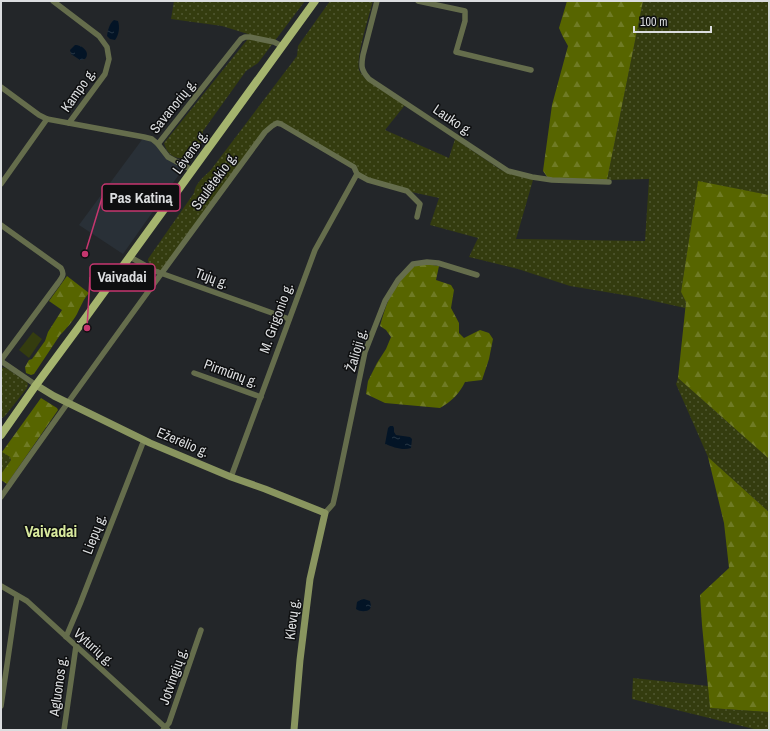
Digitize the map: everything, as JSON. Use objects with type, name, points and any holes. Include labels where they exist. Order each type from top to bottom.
[{"type":"main road","name":"Lėvens g.","points":[[1,435],[315,1]]},
{"type":"main road","name":"Ežerėlio g.","points":[[36,385],[54,396],[144,440],[324,514]]},
{"type":"main road","name":"Klevų g.","points":[[294,730],[300,660],[310,579],[324,514]]},
{"type":"street","name":"Kampo g.","points":[[53,1],[99,36],[107,47],[109,59],[105,74],[69,123]]},
{"type":"street","name":"Lauko g.","points":[[377,1],[362,63],[362,69],[369,79],[508,171],[552,180],[609,182]]},
{"type":"street","points":[[418,1],[465,11],[465,21],[456,52],[531,70]]},
{"type":"street","name":"Savanorių g.","points":[[1,87],[39,115],[47,119],[144,137],[152,139],[158,144],[241,39],[250,37],[274,42],[282,46]]},
{"type":"street","points":[[1,184],[47,119]]},
{"type":"street","name":"Saulėtekio g.","points":[[1,497],[162,273],[265,132],[272,126],[277,123],[281,124],[354,167],[357,174],[368,180],[407,191],[420,204],[417,217]]},
{"type":"street","points":[[158,144],[168,156],[192,170]]},
{"type":"street","name":"M. Grigonio g.","points":[[231,477],[315,250],[357,174]]},
{"type":"street","points":[[1,224],[61,268],[63,272],[58,283],[1,361],[36,385]]},
{"type":"street","name":"Tujų g.","points":[[130,257],[150,269],[289,319]]},
{"type":"street","name":"Žalioji g.","points":[[324,514],[333,504],[368,342],[385,301],[398,280],[413,264],[427,262],[438,263],[477,275]]},
{"type":"street","name":"Pirmūnų g.","points":[[194,373],[261,396]]},
{"type":"street","name":"Liepų g.","points":[[66,637],[86,590],[144,440]]},
{"type":"street","name":"Vyturių g.","points":[[1,586],[27,601],[165,729]]},
{"type":"street","points":[[1,706],[17,596]]},
{"type":"street","name":"Jotvingių g.","points":[[165,729],[169,723],[201,630]]},
{"type":"street","name":"Agluonos g.","points":[[64,730],[76,646]]},
{"type":"shaded area","points":[[144,137],[152,139],[163,151],[185,166],[123,254],[79,225]]},
{"type":"green space","points":[[174,1],[305,1],[258,63],[246,71],[203,131],[202,142],[191,159],[174,157],[168,152],[164,143],[251,35],[222,26],[171,19]]},
{"type":"green space","points":[[330,1],[373,1],[359,55],[359,70],[365,78],[405,105],[385,130],[449,158],[455,139],[501,170],[533,180],[516,239],[645,241],[649,179],[607,180],[643,1],[769,1],[769,195],[698,182],[681,292],[686,302],[685,308],[636,297],[570,286],[518,269],[469,257],[478,238],[430,225],[439,198],[368,180],[354,167],[281,124],[272,126],[162,273],[148,262],[148,259],[194,193],[202,178],[210,171],[297,56],[298,46]]},
{"type":"green space","points":[[567,1],[643,1],[607,180],[548,178],[543,171],[552,105],[568,46],[559,28]]},
{"type":"green space","points":[[698,181],[769,195],[769,459],[678,378],[686,302],[681,292]]},
{"type":"green space","points":[[426,264],[439,266],[436,280],[451,285],[454,290],[451,308],[459,323],[459,333],[464,338],[480,330],[489,333],[493,339],[489,359],[482,380],[465,382],[455,397],[440,408],[385,403],[366,394],[368,381],[391,337],[386,330],[380,326],[382,318],[389,299],[400,281],[411,268]]},
{"type":"green space","points":[[67,276],[89,293],[74,319],[60,335],[34,374],[31,375],[26,373],[25,367],[45,341],[48,332],[62,310],[49,301]]},
{"type":"green space","points":[[33,332],[42,339],[29,358],[19,350]]},
{"type":"green space","points":[[1,367],[6,368],[27,382],[28,385],[5,416],[1,419]]},
{"type":"green space","points":[[678,378],[769,459],[769,512],[708,457],[676,384]]},
{"type":"green space","points":[[41,398],[58,410],[7,484],[1,480],[1,474],[11,460],[10,457],[2,452]]},
{"type":"green space","points":[[2,452],[10,457],[11,460],[1,474],[1,453]]},
{"type":"green space","points":[[708,457],[769,512],[769,712],[710,708],[700,595],[729,568],[724,523]]},
{"type":"green space","points":[[633,678],[708,686],[710,708],[769,712],[769,730],[758,730],[632,699]]},
{"type":"water","points":[[114,20],[118,21],[119,26],[115,40],[110,39],[107,36],[108,29]]},
{"type":"water","points":[[75,45],[85,49],[87,56],[85,59],[80,60],[71,54],[70,50]]},
{"type":"water","points":[[393,426],[396,435],[410,437],[412,439],[411,448],[401,449],[385,444],[388,428]]},
{"type":"water","points":[[364,599],[370,601],[370,609],[367,611],[359,611],[356,609],[357,602]]},
{"type":"place","name":"Pas Katiną","points":[[85,254]]},
{"type":"place","name":"Vaivadai","points":[[87,328]]},
{"type":"district","name":"Vaivadai","points":[[51,531]]}]
